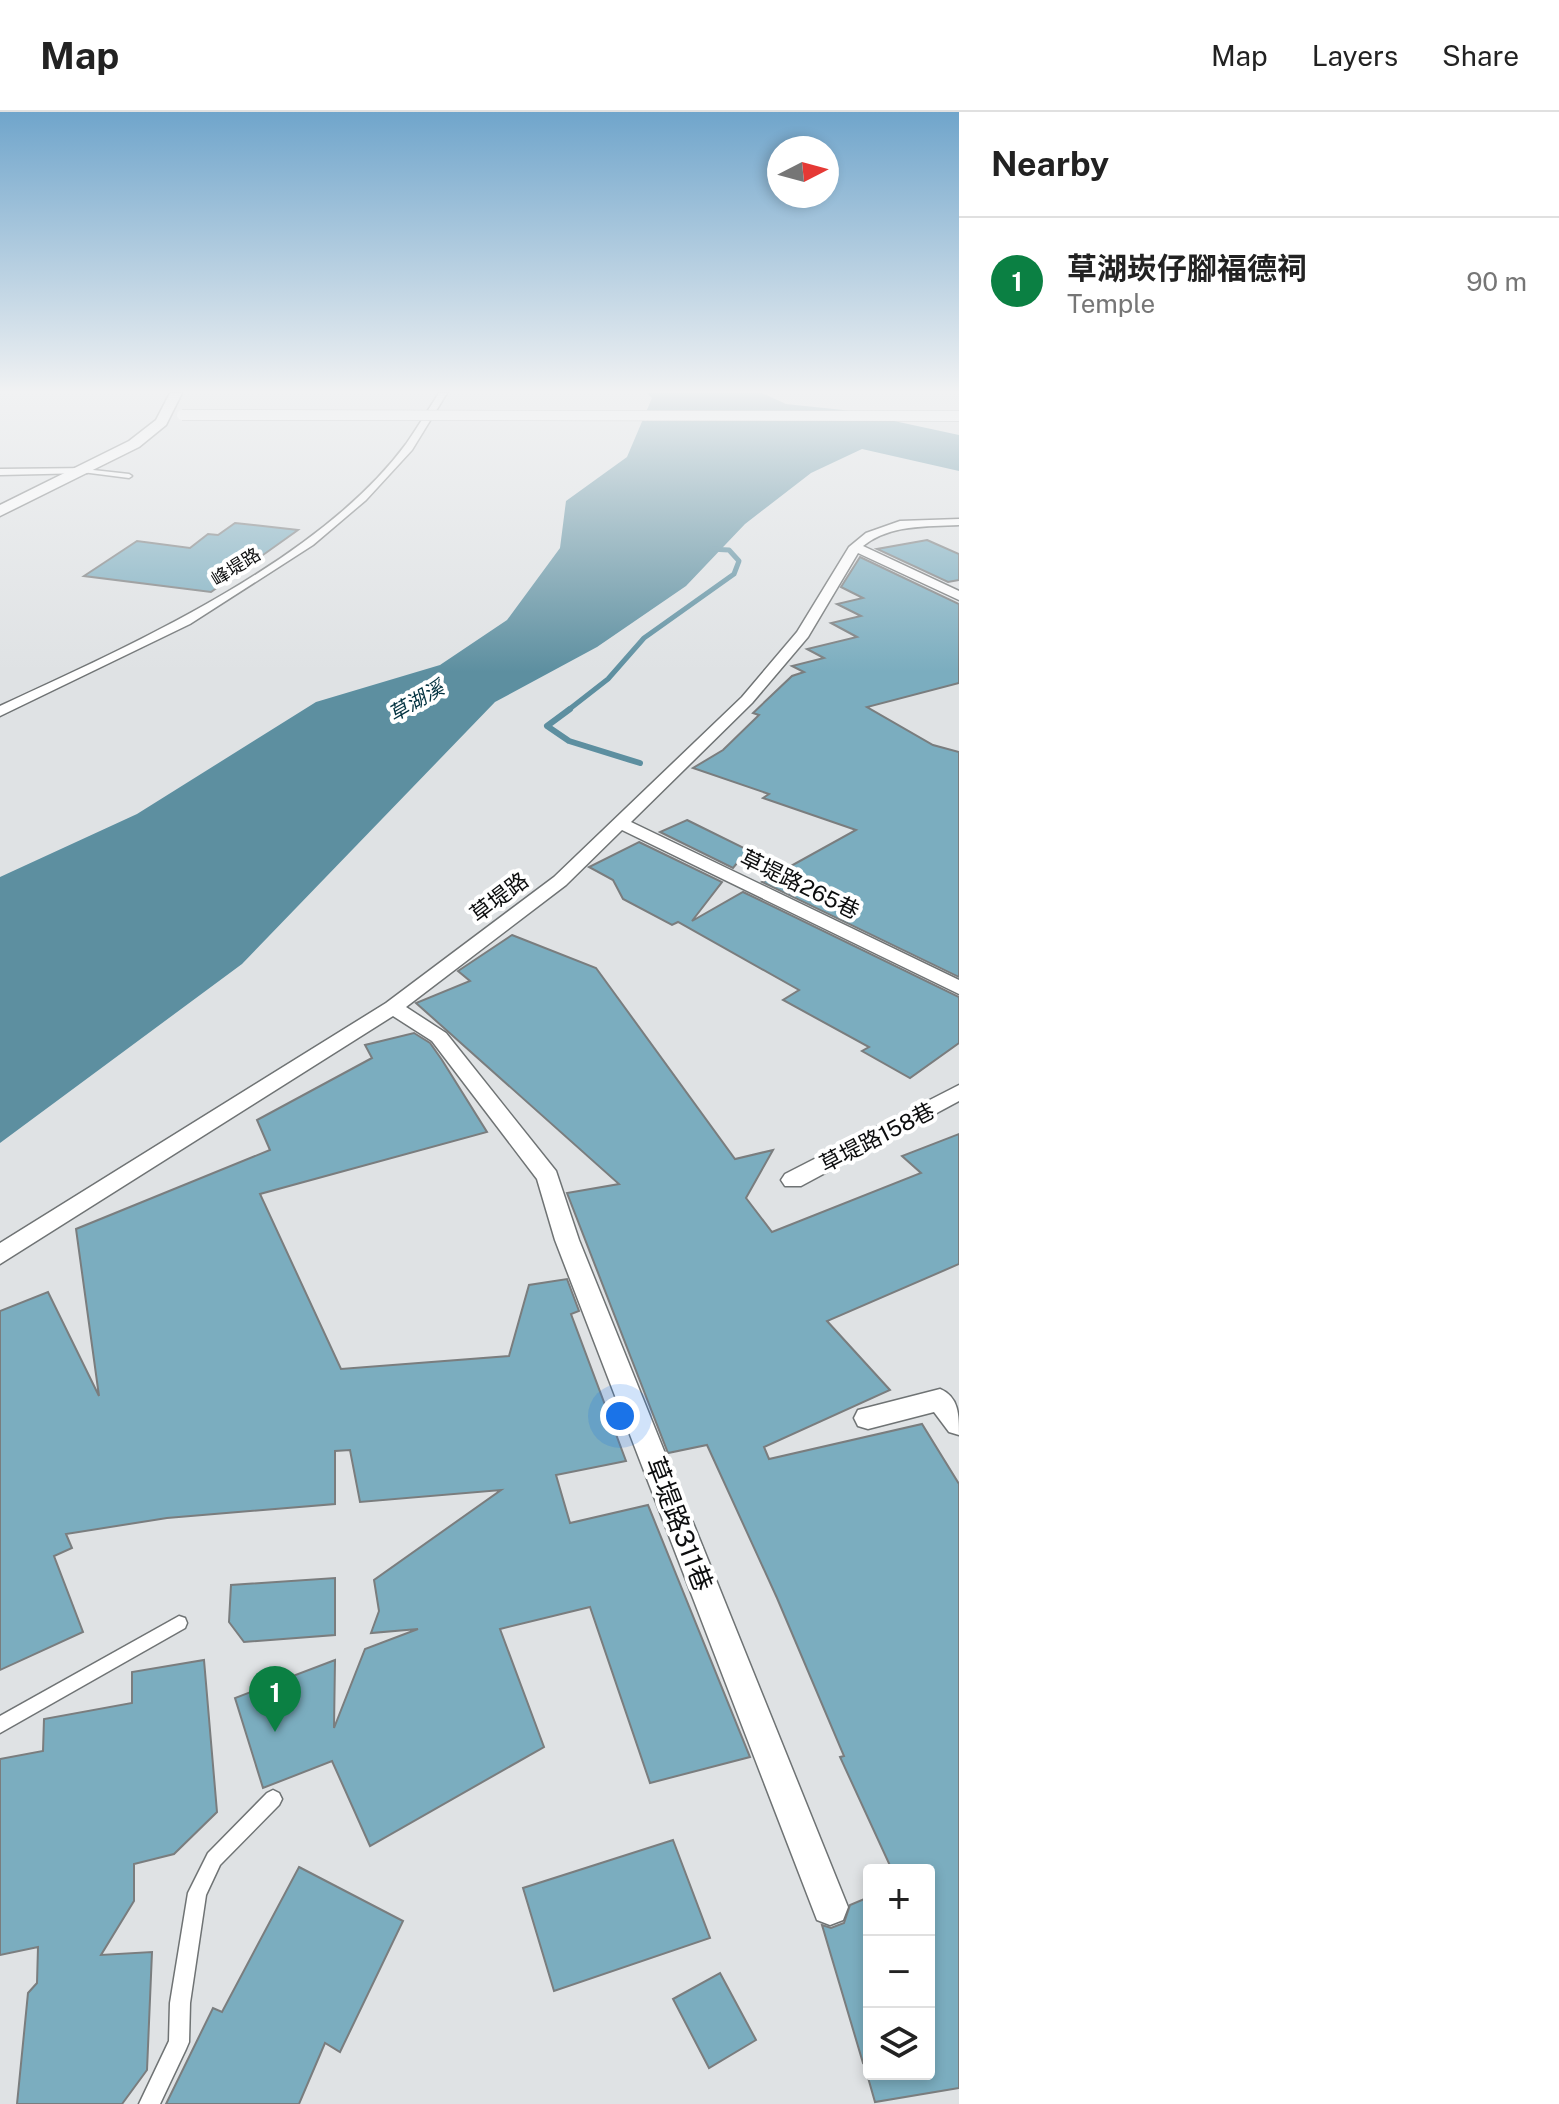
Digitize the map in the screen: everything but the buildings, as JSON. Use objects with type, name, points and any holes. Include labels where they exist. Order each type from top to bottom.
[{"type":"street","points":[[0,511],[52,486]]},
{"type":"street","name":"峰堤路","points":[[0,712],[190,617],[308,544],[338,521],[372,486]]},
{"type":"street","name":"草堤路","points":[[0,1255],[393,1007],[560,881],[747,700],[796,644],[855,547],[870,535],[900,524],[959,522]]},
{"type":"street","points":[[855,547],[959,596]]},
{"type":"street","name":"草堤路265巷","points":[[620,823],[959,988]]},
{"type":"street","name":"草堤路311巷","points":[[393,1007],[439,1037],[548,1177],[567,1240],[830,1907]]},
{"type":"street","name":"草堤路158巷","points":[[793,1180],[959,1092]]},
{"type":"street","points":[[868,1418],[940,1400],[959,1424]]},
{"type":"lane","points":[[0,1725],[179,1623]]},
{"type":"lane","points":[[149,2104],[179,2042],[180,2003],[197,1893],[214,1859],[273,1799]]},
{"type":"water","name":"草湖溪","points":[[587,486],[794,486],[745,524],[686,586],[597,647],[495,702],[242,964],[0,1143],[0,877],[137,814],[316,702],[440,665],[507,620],[560,548],[566,501]]},
{"type":"waterway","points":[[567,711],[608,679],[644,638],[734,574],[739,561],[729,550],[710,549]]},
{"type":"waterway","points":[[570,709],[547,726],[569,741],[640,763]]},
{"type":"place","name":"草湖崁仔腳福德祠","points":[[275,1732]]}]
